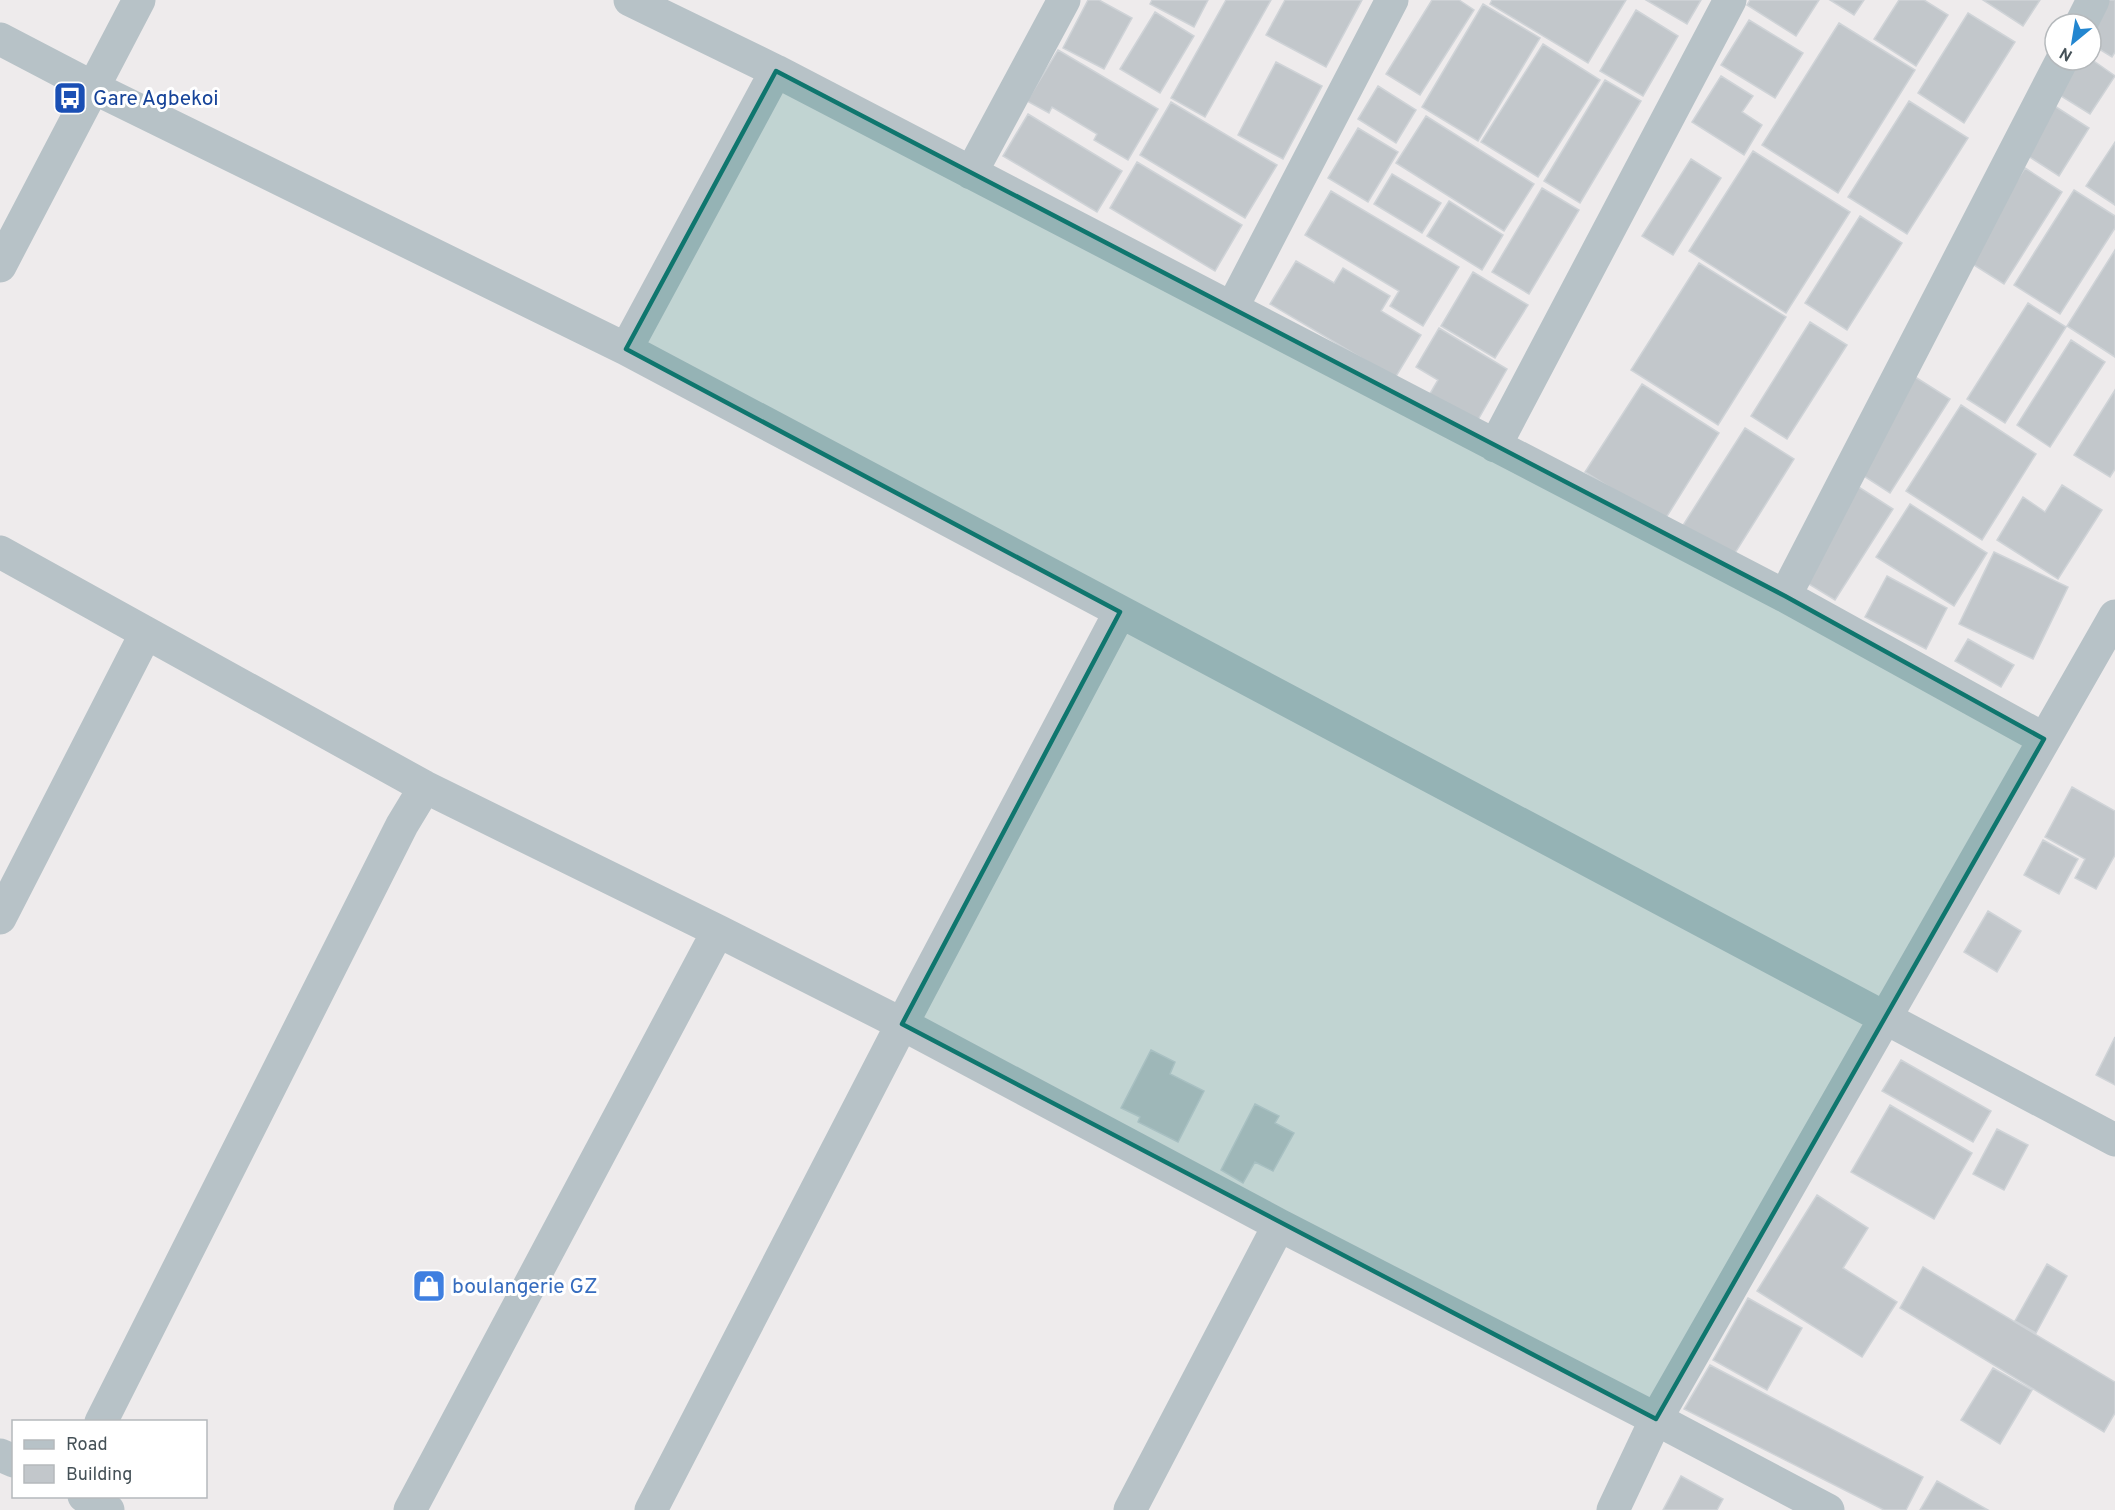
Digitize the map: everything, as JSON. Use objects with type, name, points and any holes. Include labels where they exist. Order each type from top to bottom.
[{"type":"street","points":[[0,266],[139,0]]},
{"type":"street","points":[[632,0],[776,71],[1785,597],[2044,739]]},
{"type":"street","points":[[971,173],[1064,0]]},
{"type":"street","points":[[1232,308],[1392,0]]},
{"type":"street","points":[[1495,446],[1730,0]]},
{"type":"street","points":[[0,39],[94,88],[626,349],[2115,1140]]},
{"type":"street","points":[[626,349],[776,71]]},
{"type":"street","points":[[1785,597],[2056,72]]},
{"type":"street","points":[[0,552],[425,787],[902,1024],[1279,1225],[1828,1510]]},
{"type":"street","points":[[651,1510],[902,1024],[1120,612]]},
{"type":"street","points":[[1613,1510],[1656,1419],[2044,739],[2113,623]]},
{"type":"street","points":[[0,918],[146,633]]},
{"type":"street","points":[[103,1420],[402,825],[425,787]]},
{"type":"street","points":[[410,1510],[718,931]]},
{"type":"street","points":[[1130,1510],[1279,1225]]},
{"type":"street","points":[[86,1498],[108,1510]]},
{"type":"highlighted area","points":[[776,71],[1785,596],[2044,739],[1656,1419],[902,1024],[1120,612],[626,349]]},
{"type":"building","points":[[1088,0],[1099,0],[1132,18],[1104,69],[1063,48]]},
{"type":"building","points":[[1152,0],[1208,0],[1194,27],[1150,4]]},
{"type":"building","points":[[1226,0],[1271,0],[1205,117],[1171,98]]},
{"type":"building","points":[[1285,0],[1362,0],[1326,67],[1266,35]]},
{"type":"building","points":[[1432,0],[1459,0],[1474,10],[1420,95],[1386,74]]},
{"type":"building","points":[[1492,0],[1626,0],[1588,63],[1490,4]]},
{"type":"building","points":[[1646,0],[1701,0],[1687,24]]},
{"type":"building","points":[[1750,0],[1819,0],[1796,36],[1747,5]]},
{"type":"building","points":[[1830,0],[1864,0],[1854,15]]},
{"type":"building","points":[[1899,0],[1924,0],[1948,15],[1916,66],[1874,39]]},
{"type":"building","points":[[1983,0],[2040,0],[2023,26]]},
{"type":"building","points":[[2105,0],[2115,0],[2115,52],[2112,57],[2103,51],[2103,12],[2098,12]]},
{"type":"building","points":[[1483,4],[1540,38],[1478,141],[1422,107]]},
{"type":"building","points":[[1636,10],[1678,36],[1643,96],[1600,71]]},
{"type":"building","points":[[1155,12],[1194,36],[1160,93],[1120,69]]},
{"type":"building","points":[[1968,13],[2015,42],[1964,123],[1918,93]]},
{"type":"building","points":[[1749,20],[1803,53],[1775,98],[1721,65]]},
{"type":"building","points":[[1839,23],[1915,70],[1838,193],[1762,145]]},
{"type":"building","points":[[1543,44],[1600,80],[1538,177],[1481,142]]},
{"type":"building","points":[[1058,50],[1158,109],[1128,160],[1094,140],[1097,134],[1052,107],[1049,113],[1027,101]]},
{"type":"building","points":[[1276,62],[1322,86],[1283,159],[1238,135]]},
{"type":"building","points":[[2103,68],[2115,76],[2090,114],[2053,91],[2065,72],[2103,72]]},
{"type":"building","points":[[1721,76],[1753,96],[1742,112],[1762,125],[1744,155],[1692,122]]},
{"type":"building","points":[[1605,80],[1641,101],[1580,203],[1544,181]]},
{"type":"building","points":[[1378,86],[1416,110],[1396,143],[1358,119]]},
{"type":"building","points":[[1909,101],[1968,138],[1907,234],[1848,197]]},
{"type":"building","points":[[1171,102],[1277,165],[1245,218],[1140,155]]},
{"type":"building","points":[[2053,105],[2089,128],[2059,176],[2022,152]]},
{"type":"building","points":[[1028,114],[1122,171],[1097,212],[1003,156]]},
{"type":"building","points":[[1426,116],[1534,184],[1504,231],[1396,163]]},
{"type":"building","points":[[1358,128],[1398,152],[1368,202],[1328,178]]},
{"type":"building","points":[[2115,142],[2115,205],[2086,186]]},
{"type":"building","points":[[1753,151],[1850,212],[1786,313],[1689,251]]},
{"type":"building","points":[[1691,159],[1721,178],[1673,255],[1642,236]]},
{"type":"building","points":[[1137,162],[1242,225],[1215,271],[1110,208]]},
{"type":"building","points":[[2025,168],[2062,192],[2004,284],[1966,260]]},
{"type":"building","points":[[1392,174],[1441,203],[1422,233],[1374,204]]},
{"type":"building","points":[[1542,188],[1579,210],[1529,294],[1492,272]]},
{"type":"building","points":[[2074,190],[2115,216],[2115,228],[2060,314],[2014,285]]},
{"type":"building","points":[[1331,191],[1459,267],[1423,326],[1390,306],[1399,291],[1305,235]]},
{"type":"building","points":[[1449,201],[1503,235],[1482,270],[1427,236]]},
{"type":"building","points":[[1860,216],[1902,243],[1847,330],[1805,303]]},
{"type":"building","points":[[2115,250],[2115,357],[2067,326]]},
{"type":"building","points":[[1296,261],[1334,283],[1343,268],[1390,296],[1381,311],[1421,335],[1395,378],[1270,304]]},
{"type":"building","points":[[1699,263],[1786,317],[1718,425],[1631,370]]},
{"type":"building","points":[[1473,272],[1528,305],[1495,358],[1441,326]]},
{"type":"building","points":[[2028,303],[2066,327],[2005,423],[1967,399]]},
{"type":"building","points":[[1810,322],[1847,345],[1787,439],[1751,416]]},
{"type":"building","points":[[1439,328],[1507,369],[1475,425],[1428,397],[1438,380],[1416,367]]},
{"type":"building","points":[[2071,340],[2105,362],[2050,447],[2017,425]]},
{"type":"building","points":[[1912,375],[1950,399],[1890,493],[1853,469]]},
{"type":"building","points":[[1642,384],[1719,433],[1664,521],[1585,472]]},
{"type":"building","points":[[2115,390],[2115,469],[2110,477],[2074,455]]},
{"type":"building","points":[[1961,405],[2036,454],[1982,540],[1906,491]]},
{"type":"building","points":[[1745,428],[1794,459],[1730,561],[1680,530]]},
{"type":"building","points":[[2062,485],[2102,510],[2058,579],[1997,540],[2023,497],[2045,512]]},
{"type":"building","points":[[1857,486],[1893,509],[1835,600],[1799,578]]},
{"type":"building","points":[[1910,504],[1987,553],[1954,606],[1876,557]]},
{"type":"building","points":[[1994,552],[2068,587],[2033,659],[1959,624]]},
{"type":"building","points":[[1887,576],[1947,608],[1926,649],[1865,617]]},
{"type":"building","points":[[1968,639],[2014,665],[2001,687],[1955,661]]},
{"type":"building","points":[[2072,787],[2115,811],[2115,855],[2096,889],[2075,878],[2085,859],[2045,837]]},
{"type":"building","points":[[2043,840],[2078,859],[2059,894],[2024,875]]},
{"type":"building","points":[[1988,911],[2021,931],[1997,972],[1964,952]]},
{"type":"building","points":[[2115,1037],[2115,1085],[2096,1075]]},
{"type":"building","points":[[1151,1050],[1175,1062],[1170,1074],[1204,1091],[1178,1142],[1138,1122],[1140,1117],[1121,1108]]},
{"type":"building","points":[[1901,1060],[1991,1111],[1973,1142],[1882,1091]]},
{"type":"building","points":[[1255,1104],[1279,1116],[1275,1123],[1294,1133],[1273,1171],[1255,1162],[1243,1183],[1221,1170]]},
{"type":"building","points":[[1890,1105],[1972,1153],[1934,1219],[1851,1172]]},
{"type":"building","points":[[1997,1129],[2028,1145],[2004,1190],[1973,1174]]},
{"type":"building","points":[[1817,1195],[1868,1228],[1843,1268],[1897,1302],[1862,1357],[1757,1291]]},
{"type":"building","points":[[2047,1264],[2067,1276],[2036,1333],[2015,1321]]},
{"type":"building","points":[[1923,1267],[2115,1382],[2115,1413],[2104,1432],[1900,1308]]},
{"type":"building","points":[[1748,1298],[1802,1328],[1767,1390],[1713,1360]]},
{"type":"building","points":[[1710,1365],[1923,1477],[1906,1510],[1884,1510],[1684,1409]]},
{"type":"building","points":[[1993,1368],[2032,1390],[2000,1444],[1961,1420]]},
{"type":"building","points":[[1681,1476],[1723,1499],[1717,1510],[1663,1510]]},
{"type":"building","points":[[1937,1481],[1988,1510],[1920,1510]]},
{"type":"place","name":"Gare Agbekoi","points":[[70,98]]},
{"type":"place","name":"boulangerie GZ","points":[[429,1286]]}]
